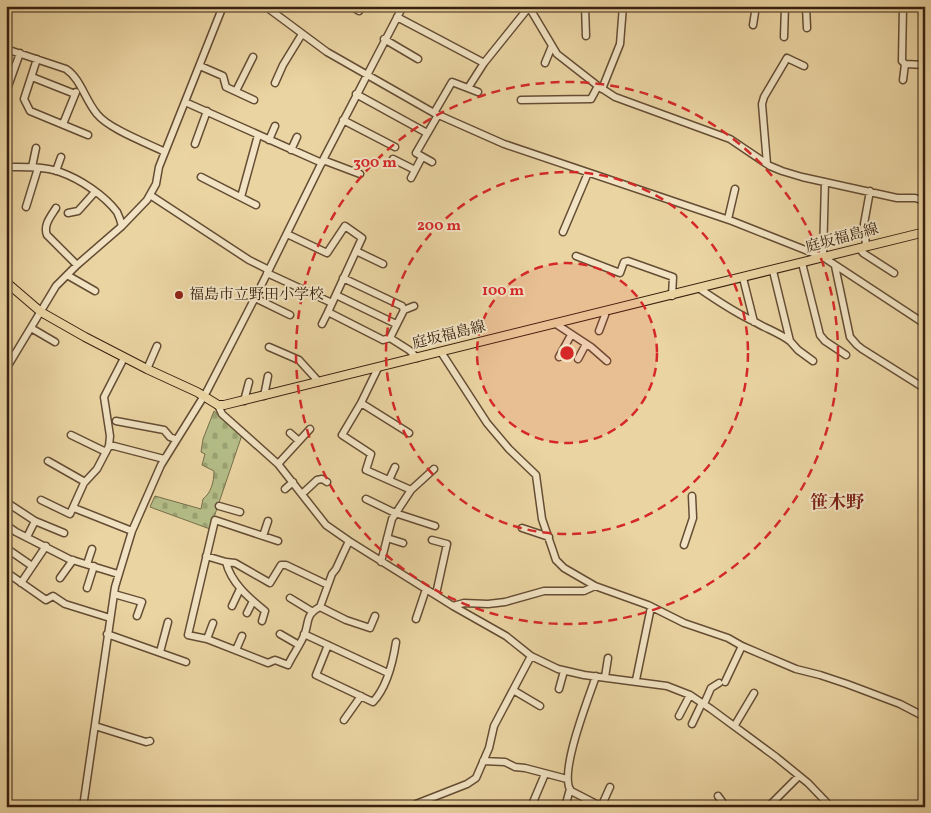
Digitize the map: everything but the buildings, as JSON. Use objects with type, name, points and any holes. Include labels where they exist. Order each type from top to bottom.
[{"type":"main road","name":"庭坂福島線","points":[[218,405],[244,401],[320,380],[378,368],[925,232]]},
{"type":"main road","points":[[6,282],[41,312],[124,358],[204,396],[218,405]]},
{"type":"street","points":[[6,369],[9,359],[31,328],[56,286],[122,226],[150,195],[156,184],[159,167],[223,6]]},
{"type":"street","points":[[265,6],[328,52],[436,114],[504,144],[728,219],[823,257],[925,324]]},
{"type":"street","points":[[351,6],[359,11]]},
{"type":"street","points":[[83,807],[114,594],[118,574],[132,531],[164,459],[204,396],[402,6]]},
{"type":"street","points":[[516,6],[539,6]]},
{"type":"street","points":[[527,6],[562,59],[615,97],[730,139],[767,164],[802,177],[897,198],[925,200]]},
{"type":"street","points":[[468,88],[484,63],[527,6]]},
{"type":"street","points":[[585,6],[586,36]]},
{"type":"street","points":[[521,100],[590,99],[600,88],[614,63],[620,44],[623,6]]},
{"type":"street","points":[[753,25],[756,6]]},
{"type":"street","points":[[784,37],[785,6]]},
{"type":"street","points":[[806,6],[807,28]]},
{"type":"street","points":[[903,6],[902,61],[905,64],[903,80]]},
{"type":"street","points":[[922,6],[923,15]]},
{"type":"street","points":[[397,17],[484,63]]},
{"type":"street","points":[[275,84],[283,65],[302,34]]},
{"type":"street","points":[[384,39],[418,58]]},
{"type":"street","points":[[905,64],[924,65],[925,45]]},
{"type":"street","points":[[545,63],[552,46]]},
{"type":"street","points":[[6,49],[66,68],[81,87],[93,109],[102,119],[165,152]]},
{"type":"street","points":[[6,92],[20,53]]},
{"type":"street","points":[[236,91],[253,56]]},
{"type":"street","points":[[767,164],[762,104],[764,96],[787,58],[804,66]]},
{"type":"street","points":[[38,59],[24,99],[30,111],[88,135]]},
{"type":"street","points":[[200,66],[223,76],[226,87],[254,100]]},
{"type":"street","points":[[32,77],[75,94]]},
{"type":"street","points":[[432,162],[416,153],[452,82],[478,92]]},
{"type":"street","points":[[63,124],[75,94],[81,87]]},
{"type":"street","points":[[356,94],[427,133]]},
{"type":"street","points":[[185,102],[291,150],[360,174]]},
{"type":"street","points":[[195,144],[207,111]]},
{"type":"street","points":[[343,120],[395,147]]},
{"type":"street","points":[[269,140],[275,126]]},
{"type":"street","points":[[241,198],[258,135]]},
{"type":"street","points":[[291,150],[297,137]]},
{"type":"street","points":[[26,208],[35,168],[36,148]]},
{"type":"street","points":[[56,171],[61,157]]},
{"type":"street","points":[[411,178],[422,157]]},
{"type":"street","points":[[392,159],[415,170]]},
{"type":"street","points":[[6,167],[56,171],[72,177],[95,192],[117,213],[122,226]]},
{"type":"street","points":[[563,232],[588,173]]},
{"type":"street","points":[[201,178],[256,204]]},
{"type":"street","points":[[823,257],[825,182]]},
{"type":"street","points":[[728,219],[735,189]]},
{"type":"street","points":[[870,191],[864,224],[863,253],[894,273]]},
{"type":"street","points":[[68,213],[78,211],[95,192]]},
{"type":"street","points":[[150,195],[190,223],[268,272],[332,303]]},
{"type":"street","points":[[56,208],[47,223],[45,231],[77,265]]},
{"type":"street","points":[[287,234],[327,253],[346,226],[362,238],[322,324]]},
{"type":"street","points":[[356,250],[383,264]]},
{"type":"street","points":[[576,256],[620,272],[624,262],[628,261],[673,277],[672,296]]},
{"type":"street","points":[[802,263],[820,335],[825,341],[846,355]]},
{"type":"street","points":[[835,266],[850,337],[862,349],[924,388]]},
{"type":"street","points":[[773,271],[790,341]]},
{"type":"street","points":[[67,275],[95,291]]},
{"type":"street","points":[[344,278],[402,306],[404,310]]},
{"type":"street","points":[[742,278],[754,322]]},
{"type":"street","points":[[700,289],[754,322],[777,332],[813,361]]},
{"type":"street","points":[[336,295],[396,324]]},
{"type":"street","points":[[255,298],[290,315]]},
{"type":"street","points":[[390,338],[404,310],[414,306]]},
{"type":"street","points":[[328,312],[383,340],[390,338],[410,350],[417,358]]},
{"type":"street","points":[[600,331],[605,315],[604,312]]},
{"type":"street","points":[[556,324],[607,361]]},
{"type":"street","points":[[31,328],[55,342]]},
{"type":"street","points":[[559,357],[572,335]]},
{"type":"street","points":[[578,360],[586,344]]},
{"type":"street","points":[[147,369],[158,346]]},
{"type":"street","points":[[270,348],[299,360],[320,380]]},
{"type":"street","points":[[441,352],[487,423],[509,449],[536,475],[540,507],[552,551],[559,564],[594,586],[651,607],[672,618],[728,638],[796,669],[820,674],[881,697],[925,717]]},
{"type":"street","points":[[41,500],[70,514],[85,482],[97,469],[108,449],[110,436],[104,397],[124,358]]},
{"type":"street","points":[[378,368],[361,403],[342,435],[372,454],[366,470],[411,490]]},
{"type":"street","points":[[264,396],[268,376]]},
{"type":"street","points":[[244,401],[249,382]]},
{"type":"street","points":[[361,403],[409,433]]},
{"type":"street","points":[[218,405],[222,414],[278,464],[326,525],[348,541],[453,606],[506,636],[531,656],[564,671],[636,680],[667,686],[690,695],[735,725],[799,776],[831,807]]},
{"type":"street","points":[[116,420],[164,430],[175,439]]},
{"type":"street","points":[[278,464],[310,429]]},
{"type":"street","points":[[290,433],[299,441]]},
{"type":"street","points":[[70,436],[108,449],[114,446],[164,459]]},
{"type":"street","points":[[48,461],[85,482]]},
{"type":"street","points":[[389,480],[395,467]]},
{"type":"street","points":[[381,562],[390,523],[411,490],[434,469]]},
{"type":"street","points":[[302,494],[317,480],[322,479],[327,482]]},
{"type":"street","points":[[285,489],[292,482]]},
{"type":"street","points":[[684,545],[693,518],[692,496]]},
{"type":"street","points":[[366,499],[396,513],[434,526]]},
{"type":"street","points":[[6,502],[35,521],[64,533]]},
{"type":"street","points":[[219,506],[240,512]]},
{"type":"street","points":[[74,508],[132,531]]},
{"type":"street","points":[[278,541],[215,520],[188,635],[207,639],[268,663],[275,660],[288,665],[304,634],[306,623],[313,612],[320,607],[348,541]]},
{"type":"street","points":[[263,536],[268,520]]},
{"type":"street","points":[[27,537],[35,521]]},
{"type":"street","points":[[6,525],[69,559],[118,574]]},
{"type":"street","points":[[522,528],[549,537]]},
{"type":"street","points":[[387,538],[403,543]]},
{"type":"street","points":[[432,540],[447,544],[436,594]]},
{"type":"street","points":[[21,583],[46,546]]},
{"type":"street","points":[[6,548],[32,566]]},
{"type":"street","points":[[87,564],[92,549]]},
{"type":"street","points":[[206,556],[235,563],[270,583],[281,565],[286,565],[328,585]]},
{"type":"street","points":[[60,578],[74,560]]},
{"type":"street","points":[[226,562],[227,568],[240,589],[265,611],[262,621]]},
{"type":"street","points":[[87,588],[94,566]]},
{"type":"street","points":[[6,572],[46,600],[53,596],[65,604],[110,618]]},
{"type":"street","points":[[453,606],[464,603],[488,604],[505,602],[544,591],[584,591],[594,586]]},
{"type":"street","points":[[232,606],[240,589]]},
{"type":"street","points":[[416,619],[426,589]]},
{"type":"street","points":[[114,594],[142,602],[137,616]]},
{"type":"street","points":[[290,598],[313,612]]},
{"type":"street","points":[[247,613],[253,601]]},
{"type":"street","points":[[320,607],[346,620],[370,628],[375,616]]},
{"type":"street","points":[[636,680],[651,607]]},
{"type":"street","points":[[160,652],[168,622]]},
{"type":"street","points":[[207,639],[213,623]]},
{"type":"street","points":[[107,634],[186,662]]},
{"type":"street","points":[[280,634],[299,645]]},
{"type":"street","points":[[304,634],[388,673]]},
{"type":"street","points":[[236,650],[242,636]]},
{"type":"street","points":[[328,645],[316,675],[373,702],[380,694],[393,663],[396,642]]},
{"type":"street","points":[[692,724],[711,688],[722,683],[742,646]]},
{"type":"street","points":[[413,807],[416,804],[474,781],[478,776],[494,726],[531,656]]},
{"type":"street","points":[[605,677],[608,658]]},
{"type":"street","points":[[559,689],[564,671]]},
{"type":"street","points":[[565,807],[570,789],[567,779],[569,764],[584,709],[596,676]]},
{"type":"street","points":[[512,690],[540,706]]},
{"type":"street","points":[[735,725],[754,693]]},
{"type":"street","points":[[679,716],[690,695]]},
{"type":"street","points":[[344,720],[361,696]]},
{"type":"street","points":[[95,726],[146,742],[150,741]]},
{"type":"street","points":[[484,761],[505,762],[515,767],[567,779]]},
{"type":"street","points":[[531,807],[545,774]]},
{"type":"street","points":[[768,807],[799,776]]},
{"type":"street","points":[[570,789],[602,807],[610,787]]},
{"type":"street","points":[[718,796],[726,807]]},
{"type":"green space","points":[[214,411],[242,435],[210,529],[150,507],[155,496],[201,509],[203,499],[212,487],[214,471],[202,465],[205,454],[201,452],[203,439]]},
{"type":"place","name":"福島市立野田小学校","points":[[179,295]]},
{"type":"district","name":"笹木野","points":[[837,503]]}]
